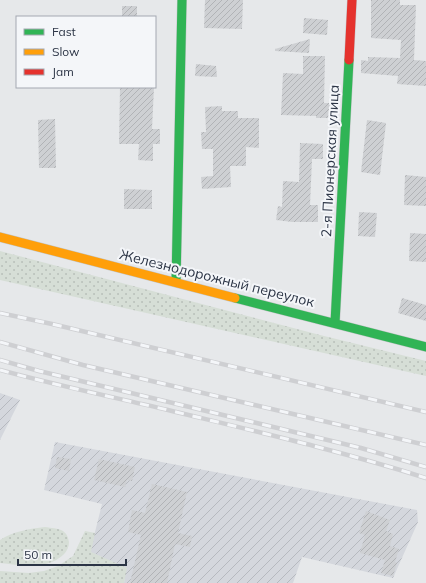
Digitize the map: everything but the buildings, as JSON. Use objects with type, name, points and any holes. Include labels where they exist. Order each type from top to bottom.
[{"type":"street","points":[[176,282],[182,0]]},
{"type":"street","name":"2-я Пионерская улица","points":[[335,323],[352,0]]},
{"type":"street","name":"Железнодорожный переулок","points":[[0,237],[426,347]]},
{"type":"shaded area","points":[[0,251],[320,335],[426,361],[426,376],[0,280]]},
{"type":"shaded area","points":[[0,393],[20,400],[0,440]]},
{"type":"shaded area","points":[[55,442],[417,510],[418,522],[393,578],[302,557],[293,583],[124,583],[126,568],[90,552],[102,504],[44,490]]},
{"type":"shaded area","points":[[45,527],[61,530],[67,536],[69,546],[61,557],[52,562],[40,565],[26,566],[0,563],[0,540],[16,532]]},
{"type":"shaded area","points":[[85,531],[95,533],[91,552],[127,568],[124,583],[0,583],[0,571],[29,573],[44,571],[58,566],[73,556]]},
{"type":"railway","points":[[0,313],[426,412]]},
{"type":"railway","points":[[0,342],[83,365],[426,445]]},
{"type":"railway","points":[[0,360],[39,371],[361,448],[426,467]]},
{"type":"railway","points":[[0,370],[297,442],[426,478]]},
{"type":"traffic: fast","points":[[176,282],[182,0]]},
{"type":"traffic: fast","points":[[335,323],[349,60]]},
{"type":"traffic: fast","points":[[235,298],[426,347]]},
{"type":"traffic: slow","points":[[0,237],[235,298]]},
{"type":"traffic: jam","points":[[349,60],[352,0]]}]
